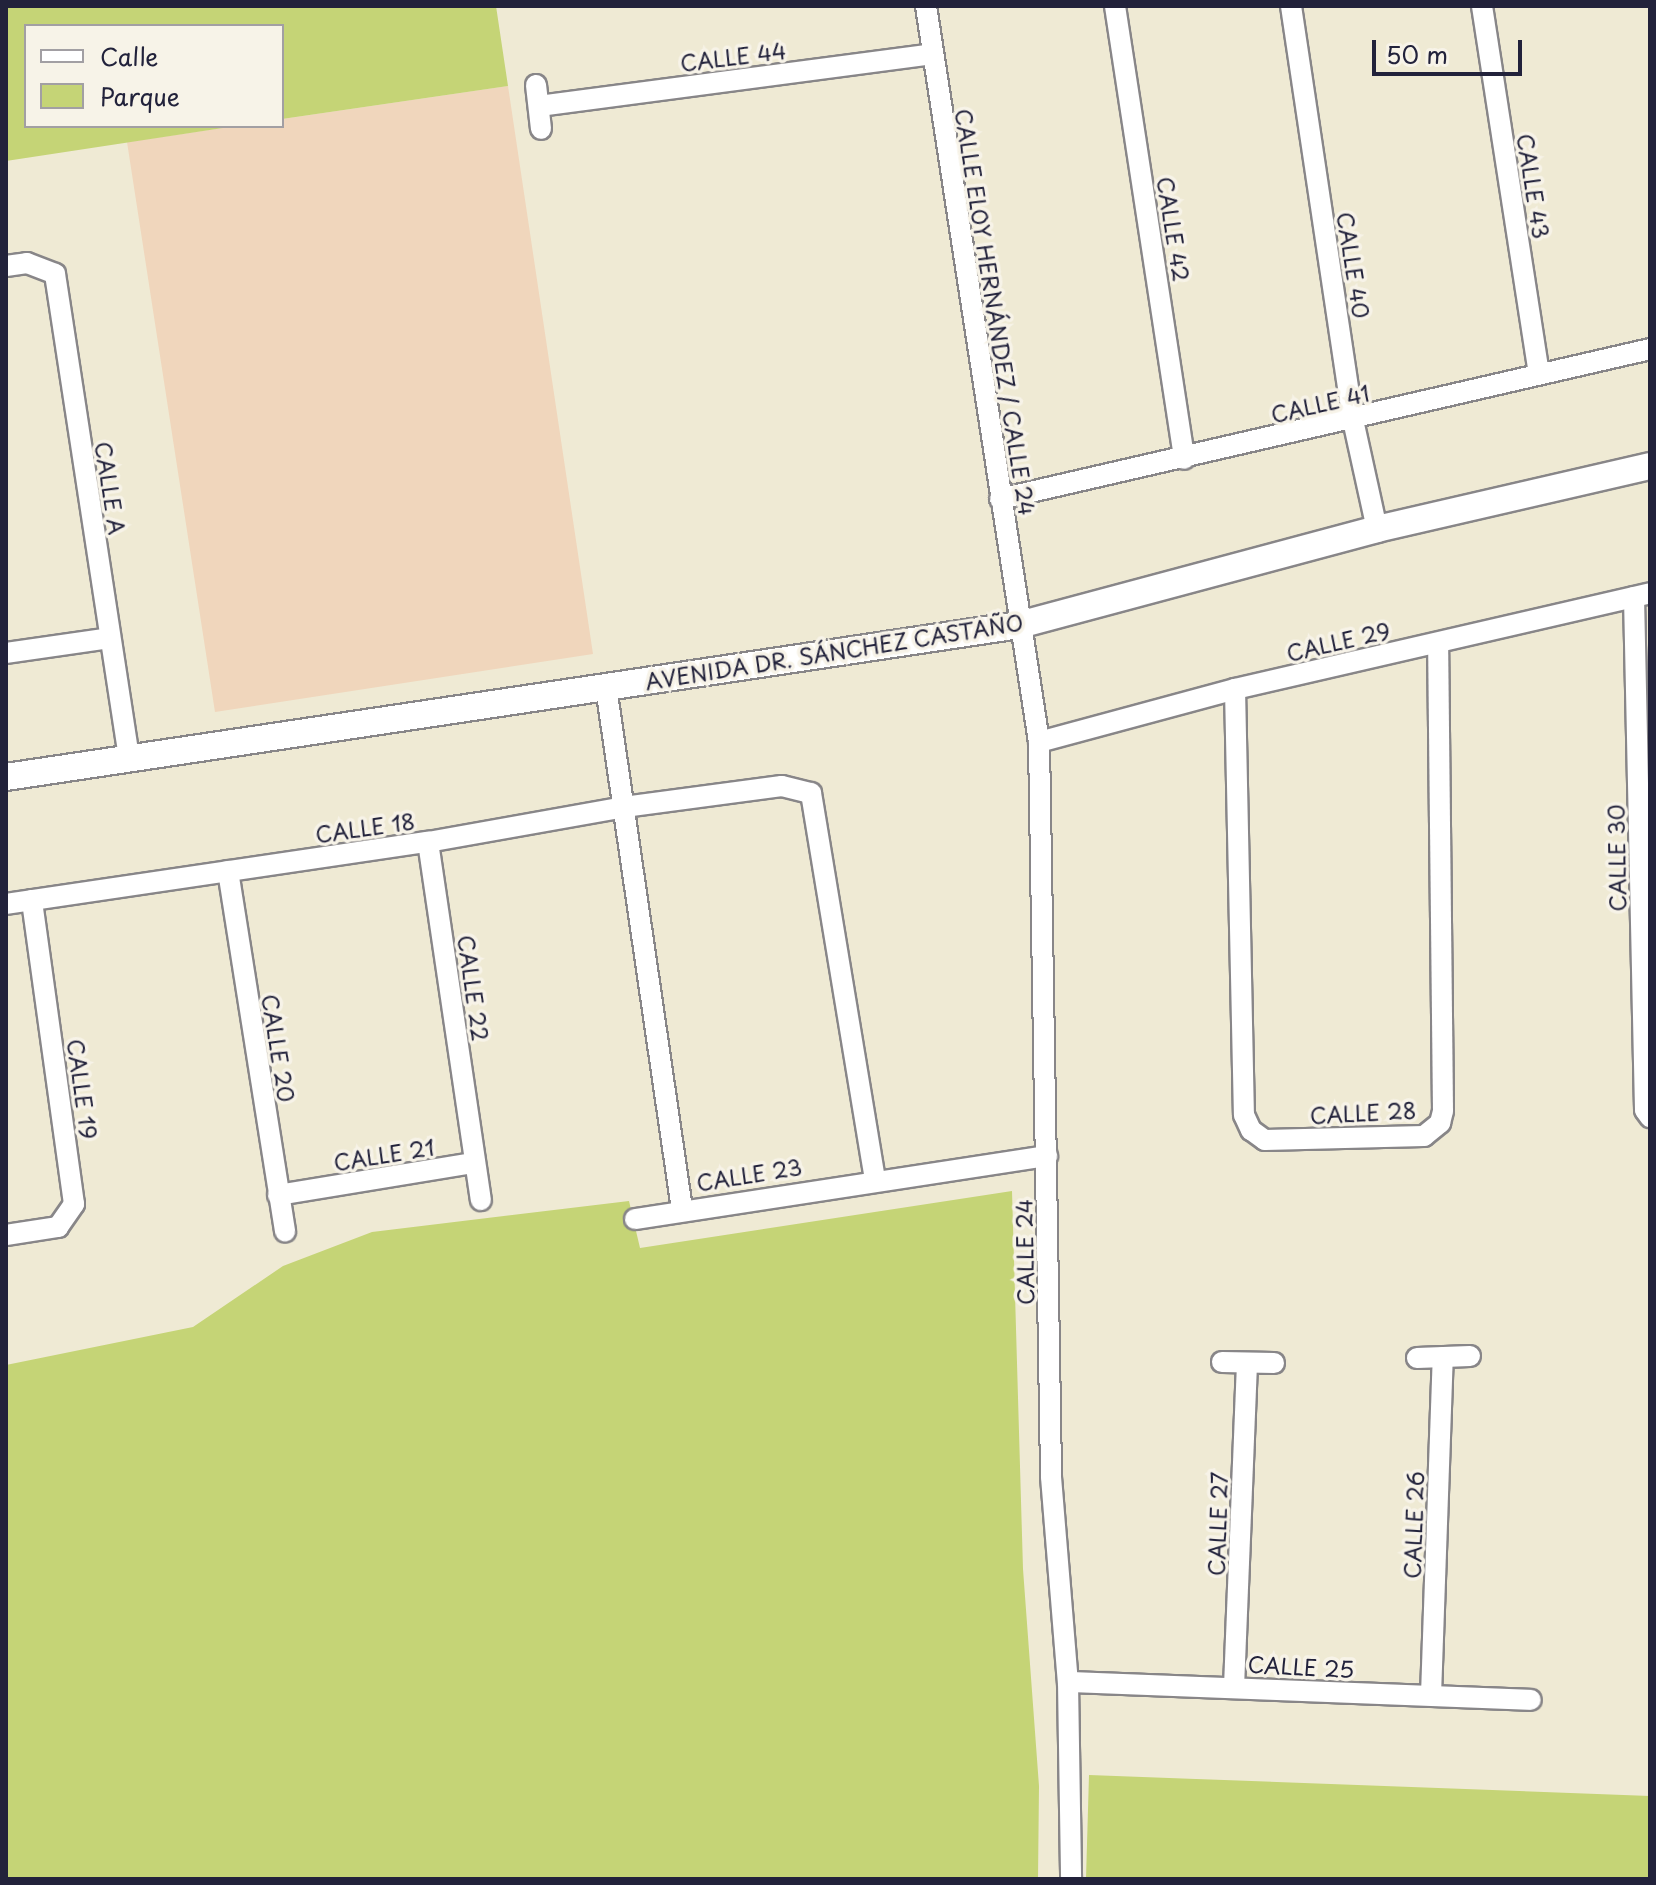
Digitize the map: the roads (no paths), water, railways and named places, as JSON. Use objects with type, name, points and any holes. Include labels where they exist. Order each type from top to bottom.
[{"type":"street","name":"CALLE ELOY HERNÁNDEZ / CALLE 24","points":[[926,6],[1019,625]]},
{"type":"street","name":"CALLE 42","points":[[1115,6],[1184,459]]},
{"type":"street","name":"CALLE 40","points":[[1291,6],[1353,420],[1377,529]]},
{"type":"street","name":"CALLE 43","points":[[1482,6],[1539,374]]},
{"type":"street","name":"CALLE 44","points":[[541,129],[538,95],[933,54]]},
{"type":"street","name":"CALLE A","points":[[6,266],[27,263],[55,274],[129,759]]},
{"type":"street","name":"CALLE 41","points":[[1000,499],[1650,349]]},
{"type":"street","name":"AVENIDA DR. SÁNCHEZ CASTAÑO","points":[[6,777],[1019,625],[1377,529],[1650,466]]},
{"type":"street","name":"CALLE 29","points":[[1039,742],[1235,689],[1642,595]]},
{"type":"street","name":"CALLE 30","points":[[1642,595],[1645,1110],[1650,1117]]},
{"type":"street","name":"CALLE 24","points":[[1019,625],[1039,742],[1051,1477],[1068,1682],[1071,1879]]},
{"type":"street","points":[[6,653],[110,638]]},
{"type":"street","name":"CALLE 28","points":[[1235,689],[1244,1115],[1251,1130],[1265,1140],[1424,1136],[1440,1123],[1443,1111],[1438,643]]},
{"type":"street","name":"CALLE 23","points":[[606,687],[682,1209],[1047,1156]]},
{"type":"street","name":"CALLE 18","points":[[6,904],[428,842],[624,807],[782,786],[811,793],[875,1180]]},
{"type":"street","name":"CALLE 22","points":[[428,842],[474,1163]]},
{"type":"street","name":"CALLE 20","points":[[228,871],[285,1232]]},
{"type":"street","name":"CALLE 19","points":[[6,1235],[58,1227],[74,1204],[32,900]]},
{"type":"street","points":[[474,1163],[481,1200]]},
{"type":"street","name":"CALLE 21","points":[[278,1195],[474,1163]]},
{"type":"street","points":[[635,1219],[682,1209]]},
{"type":"street","points":[[1417,1358],[1470,1356]]},
{"type":"street","name":"CALLE 26","points":[[1431,1695],[1443,1357]]},
{"type":"street","points":[[1222,1362],[1274,1363]]},
{"type":"street","name":"CALLE 27","points":[[1234,1687],[1247,1363]]},
{"type":"street","name":"CALLE 25","points":[[1068,1682],[1531,1700]]}]
